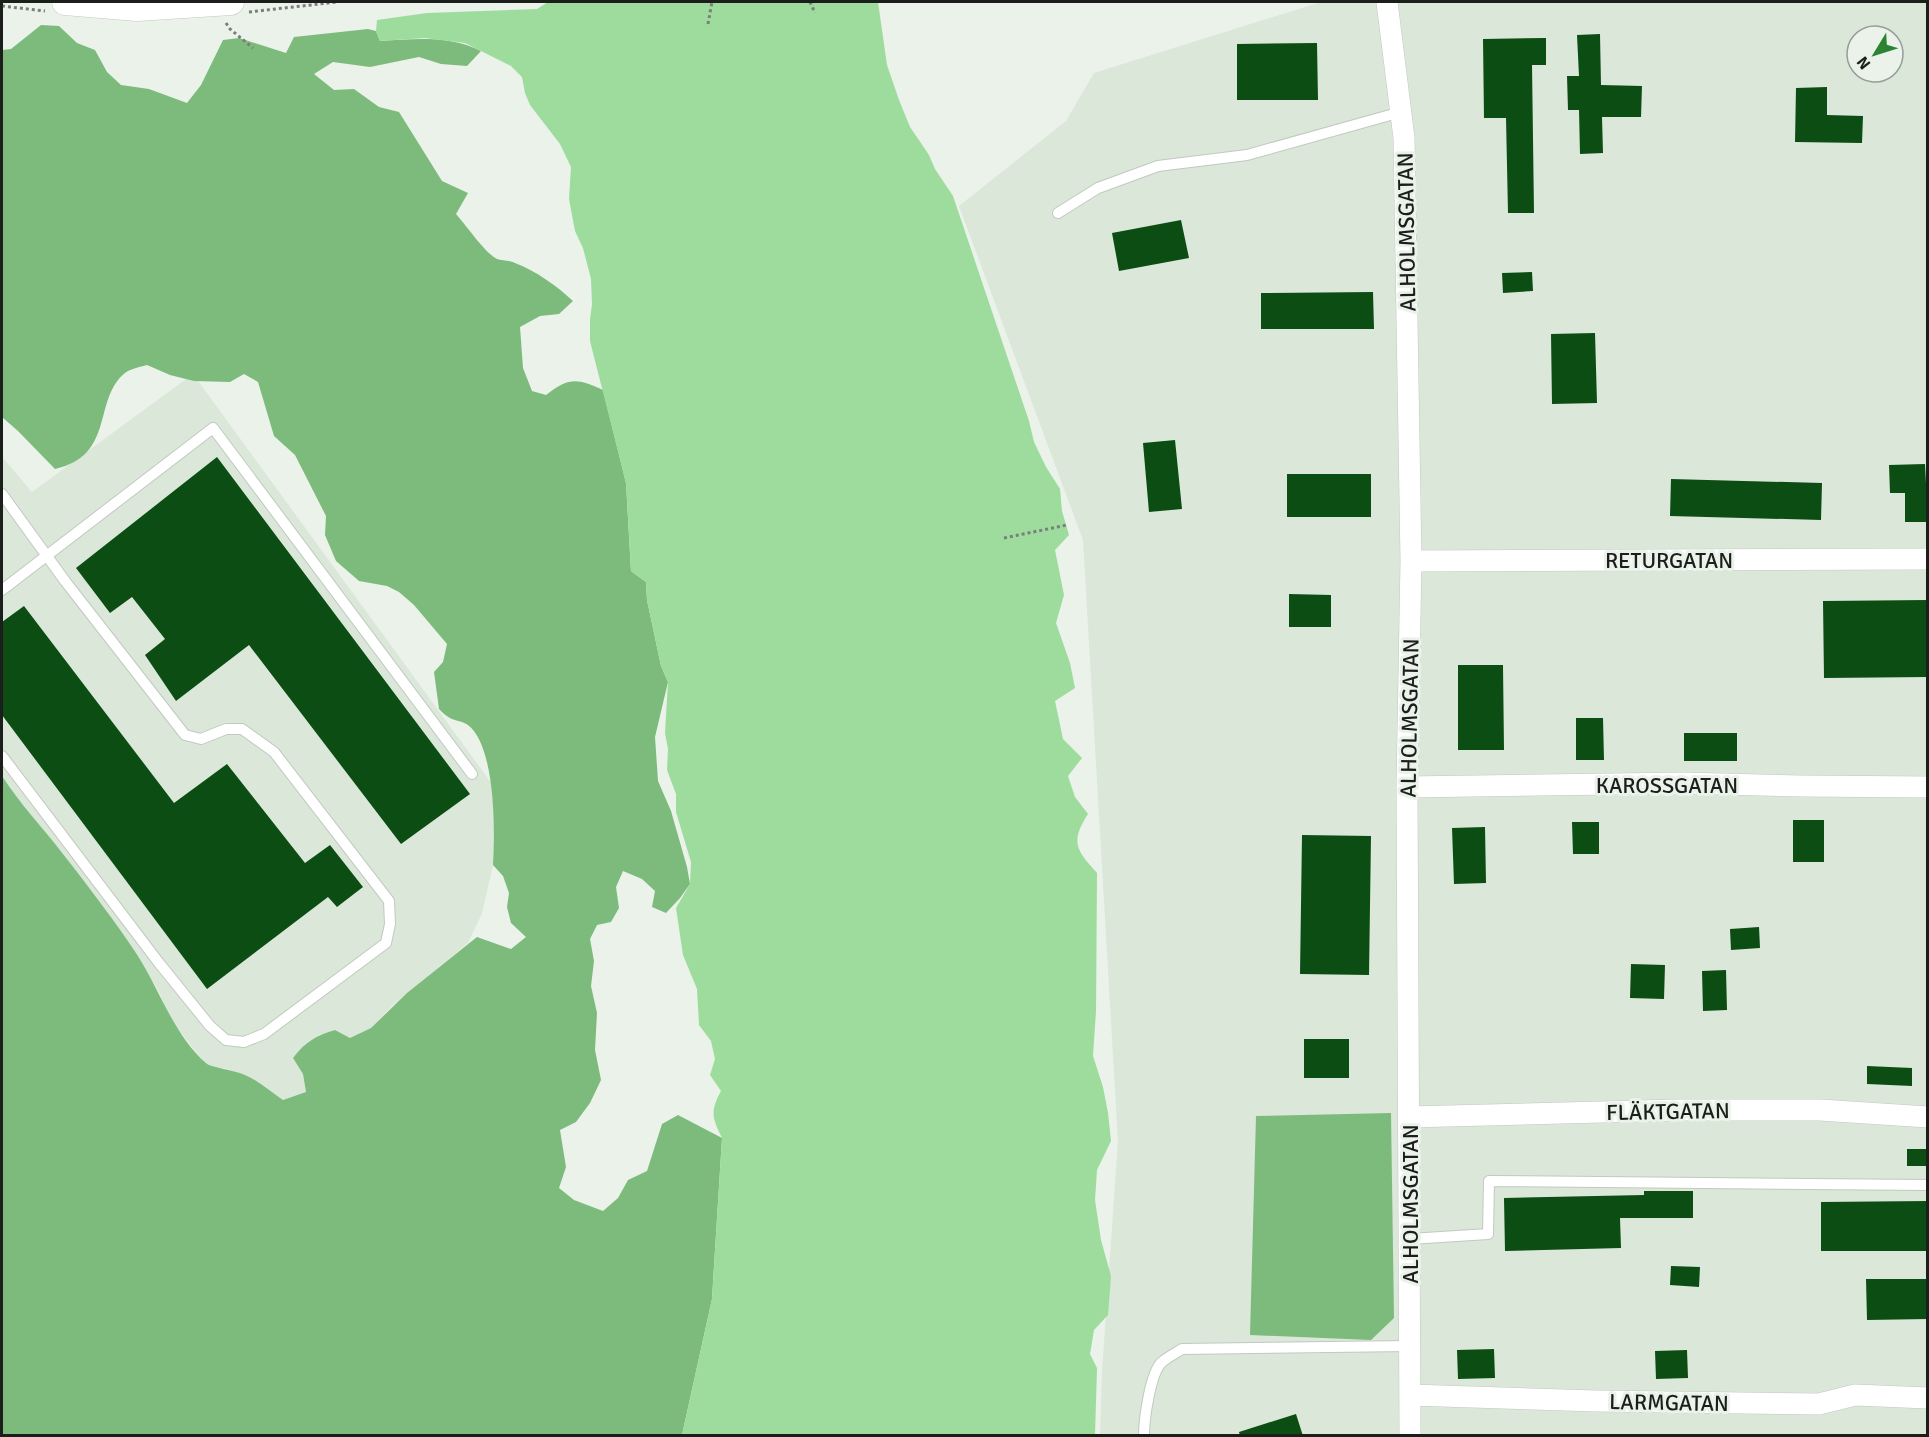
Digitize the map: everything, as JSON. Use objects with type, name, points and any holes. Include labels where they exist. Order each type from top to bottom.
[{"type":"street","points":[[65,2],[137,8],[223,2]]},
{"type":"street","name":"ALHOLMSGATAN","points":[[1387,2],[1404,138],[1411,561],[1407,787],[1410,1436]]},
{"type":"street","name":"RETURGATAN","points":[[1411,561],[1928,560]]},
{"type":"street","name":"KAROSSGATAN","points":[[1407,787],[1683,783],[1928,787]]},
{"type":"street","name":"FLÄKTGATAN","points":[[1409,1117],[1679,1110],[1820,1110],[1928,1117]]},
{"type":"street","name":"LARMGATAN","points":[[1410,1395],[1807,1404],[1819,1404],[1855,1395],[1928,1398]]},
{"type":"lane","points":[[1058,213],[1098,188],[1158,166],[1247,155],[1401,112]]},
{"type":"lane","points":[[2,590],[213,428],[472,774]]},
{"type":"lane","points":[[2,494],[185,735],[201,739],[226,729],[242,729],[274,752],[389,902],[390,924],[386,943],[264,1034],[244,1042],[226,1040],[210,1026],[159,963],[2,756]]},
{"type":"lane","points":[[1410,1239],[1488,1234],[1489,1181],[1928,1185]]},
{"type":"lane","points":[[1144,1436],[1144,1419],[1152,1384],[1160,1363],[1182,1349],[1410,1346]]},
{"type":"path","points":[[223,2],[230,30],[253,48]]},
{"type":"path","points":[[708,24],[712,2]]},
{"type":"path","points":[[810,2],[815,13]]},
{"type":"path","points":[[1004,538],[1066,525]]},
{"type":"shaded area","points":[[548,2],[878,2],[887,65],[899,100],[910,127],[953,196],[1029,421],[1034,442],[1060,489],[1062,511],[1069,535],[1055,550],[1064,595],[1056,623],[1070,663],[1075,688],[1055,701],[1063,739],[1082,758],[1068,776],[1075,797],[1088,814],[1077,839],[1080,852],[1097,873],[1096,1011],[1093,1056],[1103,1087],[1111,1141],[1097,1170],[1095,1200],[1101,1240],[1111,1276],[1108,1315],[1094,1330],[1090,1354],[1097,1368],[1095,1435],[682,1435],[712,1299],[722,1138],[714,1120],[714,1109],[721,1091],[710,1075],[715,1059],[711,1041],[699,1025],[697,989],[683,955],[676,908],[690,884],[691,862],[676,812],[676,794],[667,770],[668,749],[665,733],[668,682],[661,666],[647,600],[646,582],[631,571],[626,483],[590,341],[591,279],[583,248],[575,231],[569,199],[571,167],[560,144],[530,105],[522,77],[511,66],[465,43],[425,38],[380,41],[376,31],[377,20],[427,13],[537,9]]},
{"type":"shaded area","points":[[1321,2],[1927,2],[1927,1435],[1100,1435],[1102,1372],[1118,1141],[1083,540],[959,206],[1066,121],[1094,73]]},
{"type":"shaded area","points":[[41,25],[59,26],[77,43],[95,50],[107,72],[121,85],[149,89],[187,103],[201,85],[223,40],[239,38],[286,53],[294,37],[368,29],[376,31],[380,41],[444,40],[481,51],[467,66],[441,64],[419,57],[370,67],[333,62],[314,74],[334,90],[354,89],[379,107],[399,112],[442,181],[468,193],[456,214],[481,245],[497,259],[523,266],[553,284],[573,301],[559,314],[540,316],[520,327],[523,368],[532,391],[546,395],[561,385],[573,381],[586,383],[603,390],[626,483],[631,571],[646,582],[647,600],[661,666],[668,682],[655,737],[658,781],[671,811],[690,884],[666,913],[652,907],[655,891],[642,879],[623,871],[616,887],[619,908],[611,922],[597,925],[590,939],[594,961],[591,986],[597,1013],[595,1050],[601,1080],[590,1103],[576,1122],[560,1130],[566,1167],[559,1188],[574,1200],[603,1211],[618,1198],[628,1180],[647,1171],[662,1124],[678,1115],[722,1138],[712,1299],[682,1435],[2,1435],[2,776],[128,941],[176,1026],[195,1053],[207,1064],[245,1075],[260,1083],[283,1100],[306,1092],[303,1074],[293,1058],[312,1040],[335,1030],[350,1038],[371,1028],[407,993],[477,937],[511,949],[526,937],[511,923],[507,907],[509,893],[503,876],[493,865],[492,791],[484,752],[477,736],[468,725],[450,718],[439,709],[434,672],[443,662],[447,644],[414,605],[399,592],[387,586],[359,581],[336,561],[325,535],[326,516],[295,455],[274,436],[258,382],[244,374],[230,382],[194,381],[170,375],[147,365],[130,370],[115,384],[95,440],[87,452],[74,462],[55,469],[2,417],[2,50],[11,49]]},
{"type":"shaded area","points":[[193,374],[492,784],[495,840],[493,865],[482,913],[468,943],[392,1006],[371,1028],[350,1038],[335,1030],[319,1035],[293,1058],[303,1074],[306,1092],[283,1100],[247,1076],[228,1069],[208,1066],[169,1017],[161,996],[137,954],[2,776],[2,457],[32,492]]},
{"type":"shaded area","points":[[1391,1113],[1394,1318],[1371,1340],[1250,1335],[1256,1116]]},
{"type":"building","points":[[1600,34],[1601,85],[1642,86],[1641,117],[1602,117],[1603,153],[1580,154],[1579,110],[1568,110],[1567,76],[1579,76],[1577,35]]},
{"type":"building","points":[[1546,38],[1546,65],[1532,65],[1534,213],[1508,213],[1506,118],[1484,118],[1483,39]]},
{"type":"building","points":[[1317,43],[1318,100],[1237,100],[1237,44]]},
{"type":"building","points":[[1827,87],[1827,115],[1863,116],[1862,143],[1795,142],[1796,88]]},
{"type":"building","points":[[1181,220],[1189,258],[1119,271],[1112,233]]},
{"type":"building","points":[[1532,272],[1533,291],[1503,293],[1502,273]]},
{"type":"building","points":[[1373,292],[1374,329],[1261,329],[1261,293]]},
{"type":"building","points":[[1595,333],[1597,403],[1552,404],[1551,334]]},
{"type":"building","points":[[1175,440],[1182,509],[1149,512],[1143,443]]},
{"type":"building","points":[[217,457],[470,794],[401,844],[249,645],[176,701],[145,655],[165,639],[132,597],[110,613],[76,568]]},
{"type":"building","points":[[1925,464],[1928,522],[1905,522],[1905,493],[1890,493],[1889,465]]},
{"type":"building","points":[[1287,474],[1371,474],[1371,517],[1287,517]]},
{"type":"building","points":[[1671,479],[1822,483],[1821,520],[1670,516]]},
{"type":"building","points":[[1289,594],[1331,595],[1331,627],[1289,627]]},
{"type":"building","points":[[1928,600],[1928,677],[1824,678],[1823,601]]},
{"type":"building","points":[[24,606],[174,803],[227,764],[305,863],[330,845],[363,887],[337,907],[328,897],[207,989],[2,715],[2,622]]},
{"type":"building","points":[[1458,665],[1503,665],[1504,750],[1458,750]]},
{"type":"building","points":[[1576,718],[1603,718],[1604,760],[1576,760]]},
{"type":"building","points":[[1684,733],[1737,733],[1737,761],[1684,761]]},
{"type":"building","points":[[1793,820],[1824,820],[1824,862],[1793,862]]},
{"type":"building","points":[[1572,822],[1599,822],[1599,854],[1573,854]]},
{"type":"building","points":[[1485,827],[1486,883],[1454,884],[1452,828]]},
{"type":"building","points":[[1302,835],[1371,836],[1369,975],[1300,974]]},
{"type":"building","points":[[1759,927],[1760,948],[1731,950],[1730,929]]},
{"type":"building","points":[[1631,964],[1665,965],[1664,999],[1630,998]]},
{"type":"building","points":[[1726,970],[1727,1010],[1703,1011],[1702,971]]},
{"type":"building","points":[[1304,1039],[1349,1039],[1349,1078],[1304,1078]]},
{"type":"building","points":[[1867,1066],[1912,1068],[1912,1086],[1867,1084]]},
{"type":"building","points":[[1907,1149],[1928,1149],[1928,1166],[1907,1166]]},
{"type":"building","points":[[1644,1191],[1693,1191],[1693,1218],[1620,1218],[1621,1248],[1505,1251],[1504,1198],[1644,1195]]},
{"type":"building","points":[[1928,1201],[1928,1251],[1821,1251],[1821,1202]]},
{"type":"building","points":[[1671,1266],[1700,1267],[1699,1287],[1670,1285]]},
{"type":"building","points":[[1866,1279],[1928,1279],[1928,1319],[1867,1320]]},
{"type":"building","points":[[1494,1349],[1495,1378],[1458,1379],[1457,1350]]},
{"type":"building","points":[[1687,1350],[1688,1378],[1656,1379],[1655,1351]]},
{"type":"building","points":[[1296,1414],[1303,1436],[1240,1436],[1239,1432]]}]
